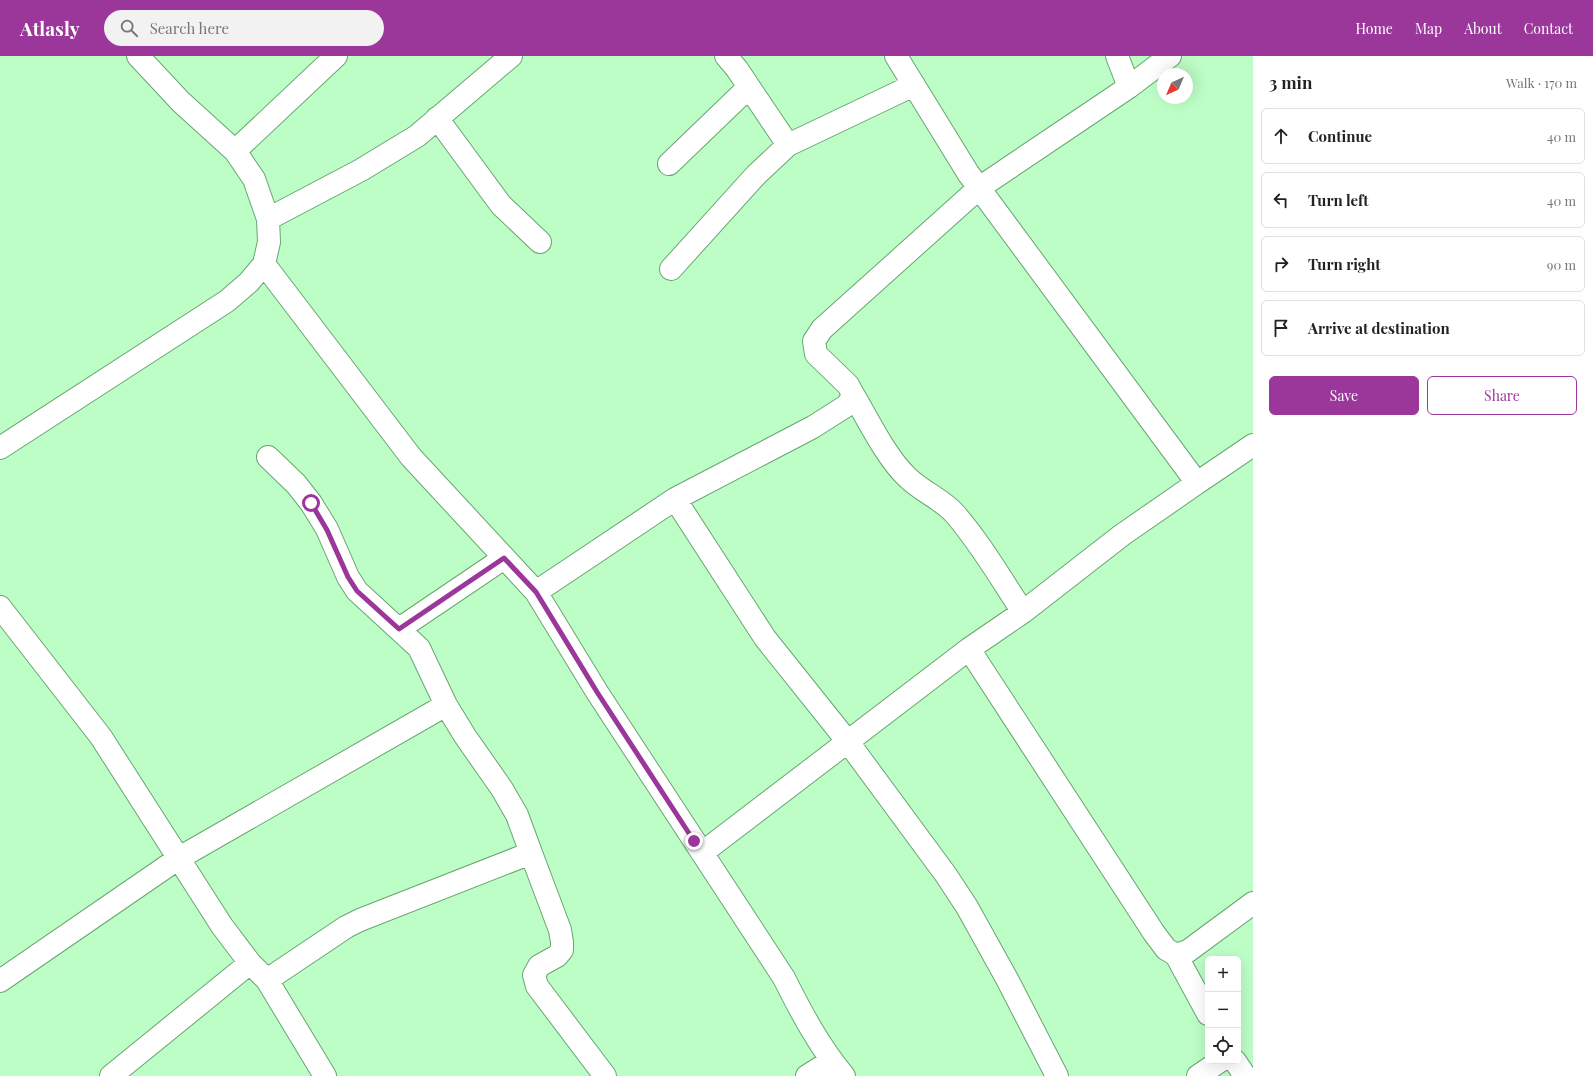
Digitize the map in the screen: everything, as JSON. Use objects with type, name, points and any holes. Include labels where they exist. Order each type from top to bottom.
[{"type":"street","points":[[0,448],[227,300],[249,282],[264,264],[269,242],[268,219],[254,179],[235,151],[181,102],[138,56]]},
{"type":"street","points":[[235,151],[336,56]]},
{"type":"street","points":[[268,219],[361,170],[417,136],[511,56]]},
{"type":"street","points":[[726,56],[788,145]]},
{"type":"street","points":[[896,56],[968,173],[1197,483]]},
{"type":"street","points":[[1117,56],[1129,87]]},
{"type":"street","points":[[1023,612],[955,513],[909,479],[898,468],[848,385],[816,354],[814,341],[822,329],[979,188],[1129,87],[1170,56]]},
{"type":"street","points":[[671,269],[756,175],[788,145],[914,85]]},
{"type":"street","points":[[669,164],[749,87]]},
{"type":"street","points":[[438,118],[501,204],[540,242]]},
{"type":"street","points":[[264,264],[411,457],[536,592],[597,692],[784,978],[806,1021],[837,1068],[806,1076]]},
{"type":"street","points":[[536,592],[675,499],[813,428],[846,406],[854,396]]},
{"type":"street","points":[[702,854],[969,649],[1023,612],[1122,535],[1253,445]]},
{"type":"street","points":[[268,457],[296,484],[311,503],[327,530],[348,577],[357,591],[420,648],[446,705],[465,736],[502,789],[517,815],[560,930],[562,942],[562,950],[557,956],[539,966],[534,975],[537,986],[605,1076]]},
{"type":"street","points":[[675,499],[765,638],[848,742],[946,875],[967,907],[1007,979],[1057,1076]]},
{"type":"street","points":[[399,629],[504,558]]},
{"type":"street","points":[[0,607],[101,737],[222,926],[250,963],[267,980],[325,1076]]},
{"type":"street","points":[[969,649],[1154,933],[1166,949],[1176,955],[1205,1008]]},
{"type":"street","points":[[0,981],[179,858],[446,705]]},
{"type":"street","points":[[267,980],[346,927],[360,920],[531,853]]},
{"type":"street","points":[[1176,955],[1188,951],[1253,903]]},
{"type":"street","points":[[111,1076],[250,963]]},
{"type":"street","points":[[1198,1076],[1216,1064]]},
{"type":"street","points":[[1236,1064],[1245,1076]]},
{"type":"route","points":[[311,503],[327,530],[348,577],[357,591],[399,629],[504,558],[536,592],[597,692],[694,841]]}]
